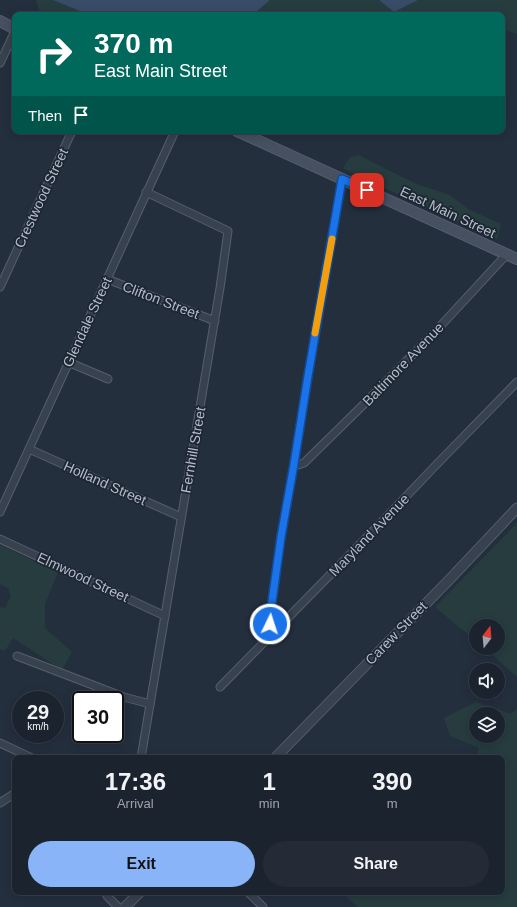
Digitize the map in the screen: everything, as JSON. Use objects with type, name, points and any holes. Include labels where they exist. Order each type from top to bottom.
[{"type":"main road","points":[[0,21],[12,28]]},
{"type":"main road","name":"East Main Street","points":[[244,134],[517,259]]},
{"type":"street","points":[[0,63],[12,37]]},
{"type":"street","name":"Crestwood Street","points":[[0,287],[71,134]]},
{"type":"street","name":"Glendale Street","points":[[0,512],[174,134]]},
{"type":"street","points":[[274,632],[270,624],[271,609],[281,537],[342,179]]},
{"type":"street","name":"Fernhill Street","points":[[142,755],[215,321],[228,231],[146,192]]},
{"type":"street","name":"Baltimore Avenue","points":[[294,464],[298,465],[304,463],[361,407],[434,333],[507,254]]},
{"type":"street","name":"Clifton Street","points":[[107,278],[215,321]]},
{"type":"street","points":[[68,362],[108,379]]},
{"type":"street","name":"Maryland Avenue","points":[[220,687],[517,382]]},
{"type":"street","name":"Holland Street","points":[[29,449],[181,517]]},
{"type":"street","name":"Carew Street","points":[[278,755],[450,579],[517,508]]},
{"type":"street","name":"Elmwood Street","points":[[0,539],[165,616]]},
{"type":"street","points":[[17,656],[124,697],[150,704]]},
{"type":"street","points":[[0,743],[26,755]]},
{"type":"street","points":[[0,803],[12,795]]},
{"type":"street","points":[[106,895],[118,907]]},
{"type":"street","points":[[125,907],[137,895]]},
{"type":"street","points":[[251,895],[262,906]]},
{"type":"green space","points":[[36,0],[53,0],[82,12],[39,12]]},
{"type":"green space","points":[[270,0],[379,0],[394,12],[256,12]]},
{"type":"green space","points":[[418,0],[517,0],[517,34],[505,30],[505,12],[394,12]]},
{"type":"green space","points":[[359,155],[417,184],[450,195],[468,209],[501,224],[497,239],[343,168],[350,157]]},
{"type":"green space","points":[[517,523],[517,677],[505,666],[505,663],[501,663],[492,655],[505,655],[505,619],[469,619],[469,635],[435,607]]},
{"type":"green space","points":[[0,545],[58,572],[45,604],[45,628],[72,652],[62,670],[13,638],[5,651],[0,649],[0,607],[5,608],[11,596],[8,588],[0,584]]},
{"type":"green space","points":[[476,702],[491,707],[469,707],[469,743],[505,743],[505,712],[511,714],[517,709],[517,907],[358,907],[344,895],[505,895],[505,755],[477,755],[479,748],[450,736],[444,718]]},
{"type":"water","points":[[53,0],[270,0],[256,12],[82,12]]},
{"type":"water","points":[[379,0],[418,0],[394,12]]},
{"type":"slow traffic","points":[[315,333],[332,239]]},
{"type":"route","points":[[270,624],[281,537],[342,179],[367,190]]}]
